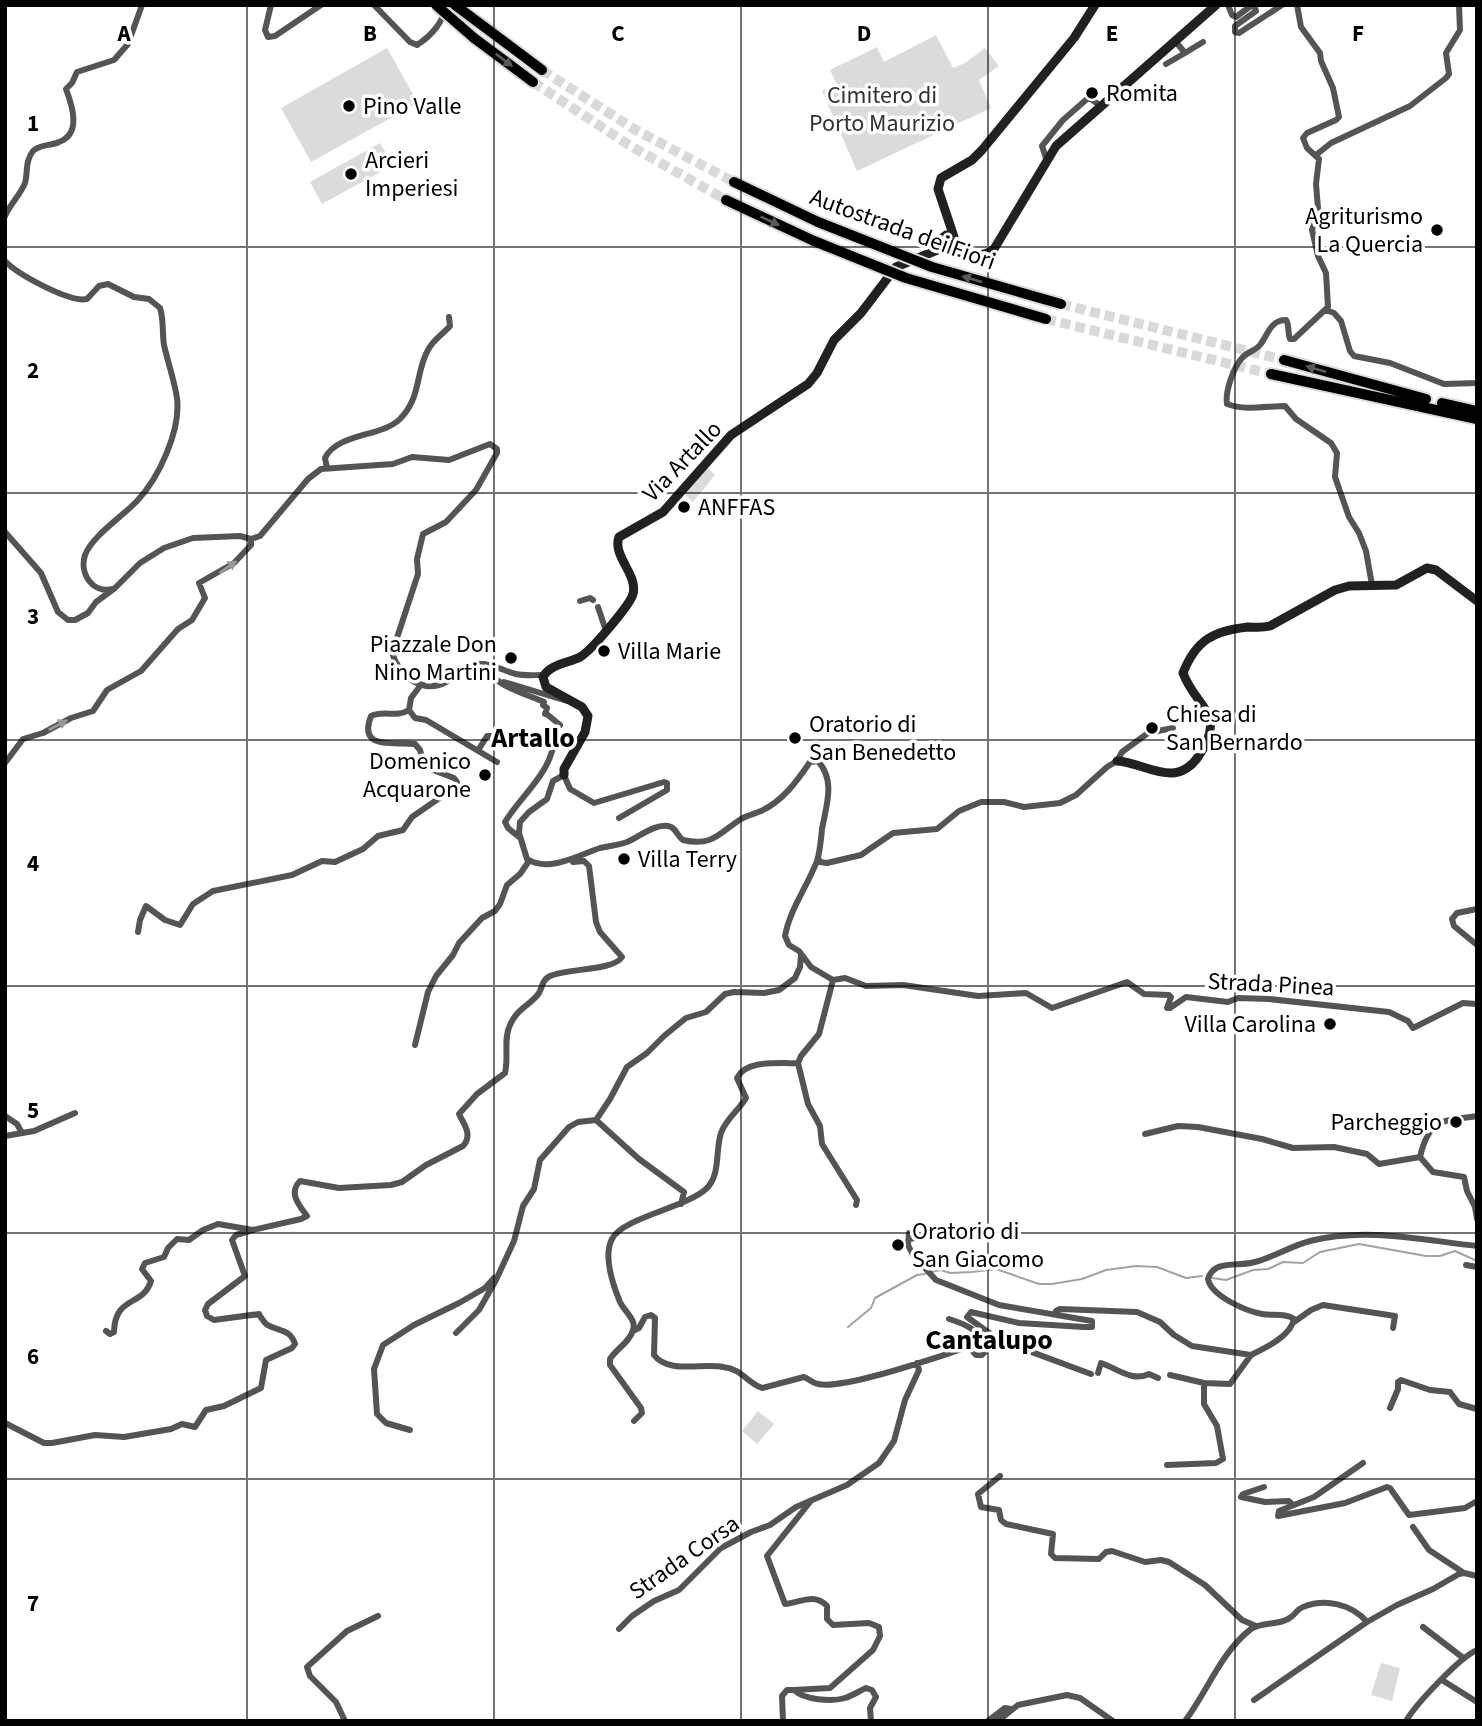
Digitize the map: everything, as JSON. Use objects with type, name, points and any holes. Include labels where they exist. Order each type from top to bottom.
[{"type":"highway","points":[[436,5],[474,38],[533,82]]},
{"type":"highway","points":[[455,5],[542,70]]},
{"type":"highway","name":"Autostrada dei Fiori","points":[[734,182],[818,222],[932,267],[1061,304]]},
{"type":"highway","name":"Autostrada dei Fiori","points":[[726,200],[814,241],[906,278],[1046,319]]},
{"type":"highway","points":[[1284,360],[1373,386],[1477,411]]},
{"type":"highway","points":[[1271,374],[1477,419]]},
{"type":"street","points":[[5,216],[25,182],[28,160],[33,152],[61,142],[72,130],[75,123],[65,89],[72,83],[76,72],[114,60],[128,44],[142,5]]},
{"type":"street","points":[[271,5],[265,30],[268,37],[275,36],[321,5]]},
{"type":"street","points":[[374,5],[410,42],[417,45],[431,36],[442,22],[448,5]]},
{"type":"street","points":[[1095,5],[1074,38],[982,150],[972,160],[941,178],[938,189],[947,217],[948,242],[972,255],[989,253],[1000,243],[1047,161],[1064,139],[1216,5]]},
{"type":"street","points":[[1074,38],[1086,30],[1100,5]]},
{"type":"street","points":[[1228,5],[1232,15],[1236,17],[1252,5],[1255,8],[1251,16],[1235,26],[1235,32],[1239,33],[1282,5]]},
{"type":"street","points":[[1297,5],[1301,27],[1320,52],[1339,110],[1336,120],[1304,135],[1303,141],[1319,159],[1316,184],[1318,208],[1312,230],[1318,256],[1326,273],[1329,299],[1326,310],[1294,339],[1290,339],[1288,335],[1289,326],[1286,320],[1276,323],[1257,348],[1242,358],[1226,396],[1227,404],[1270,409],[1285,406],[1296,419],[1331,443],[1337,453],[1335,477],[1349,517],[1366,551],[1372,585]]},
{"type":"street","points":[[1316,155],[1331,143],[1410,106],[1446,78],[1449,74],[1446,53],[1460,30],[1459,5]]},
{"type":"street","points":[[1176,42],[1185,53]]},
{"type":"street","points":[[1166,64],[1202,42]]},
{"type":"street","points":[[1047,161],[1042,146],[1063,120],[1087,99],[1102,107]]},
{"type":"street","name":"Via Artallo","points":[[543,675],[554,667],[580,657],[606,631],[630,599],[633,590],[618,546],[621,535],[663,512],[731,435],[808,384],[817,373],[834,340],[861,313],[896,267],[933,253],[948,242]]},
{"type":"street","points":[[5,261],[49,290],[73,299],[87,299],[99,286],[108,284],[134,296],[149,299],[160,308],[164,342],[177,401],[166,456],[139,499],[98,538],[85,556],[86,577],[94,587],[106,590],[115,588]]},
{"type":"street","points":[[1326,310],[1334,313],[1341,321],[1350,351],[1357,356],[1390,363],[1440,383],[1477,383]]},
{"type":"street","points":[[327,468],[326,457],[333,447],[366,433],[378,431],[400,419],[418,389],[429,348],[450,326],[449,317]]},
{"type":"street","points":[[5,532],[41,573],[58,612],[68,620],[81,618],[139,563],[164,548],[201,537],[251,538],[264,533],[313,474],[327,468],[393,464],[412,457],[449,460],[484,445],[494,445],[497,453],[476,490],[446,522],[427,531],[421,539],[417,559],[418,574],[392,653],[399,669],[420,685],[440,685],[451,680],[466,665],[485,664],[516,674],[543,675],[546,687],[587,713],[587,726],[564,769],[569,789],[594,803],[667,783],[667,790],[619,818]]},
{"type":"street","points":[[5,763],[23,740],[93,711],[107,690],[141,671],[178,629],[192,620],[205,598],[199,583],[234,564],[251,545],[251,538]]},
{"type":"street","points":[[1117,761],[1128,761],[1160,772],[1175,773],[1194,762],[1211,731],[1201,701],[1183,673],[1202,641],[1250,627],[1261,629],[1270,626],[1335,590],[1349,586],[1396,585],[1427,568],[1436,570],[1477,601]]},
{"type":"street","points":[[580,601],[590,598],[593,600]]},
{"type":"street","points":[[598,607],[606,631]]},
{"type":"street","points":[[485,664],[490,675],[502,681],[573,702]]},
{"type":"street","points":[[502,681],[507,687],[544,702],[547,715],[560,725]]},
{"type":"street","points":[[420,685],[411,698],[409,710],[415,718],[426,720],[498,761]]},
{"type":"street","points":[[138,932],[146,905],[165,920],[180,925],[194,904],[213,891],[292,874],[322,861],[339,861],[363,849],[378,836],[403,830],[412,817],[454,788],[457,782],[425,767],[420,750],[415,744],[388,745],[379,743],[371,736],[368,726],[371,716],[377,713],[396,715],[409,710]]},
{"type":"street","points":[[818,858],[820,862],[827,863],[861,855],[893,833],[937,829],[959,811],[981,802],[1004,802],[1024,807],[1060,803],[1076,795],[1117,761],[1122,752],[1148,733],[1173,729]]},
{"type":"street","points":[[476,748],[486,736],[500,736]]},
{"type":"street","points":[[519,837],[505,822],[514,807],[526,795],[547,760],[554,741]]},
{"type":"street","points":[[564,862],[629,841],[664,826],[673,828],[683,840],[690,842],[714,840],[743,818],[762,811],[779,798],[801,779],[810,762],[815,760],[824,767],[829,786],[818,858],[789,919],[785,936],[811,967],[833,980],[819,1034],[798,1063],[808,1104],[820,1126],[822,1144],[857,1200],[856,1205]]},
{"type":"street","points":[[529,861],[519,837],[519,826],[523,818],[547,799],[553,781],[564,775]]},
{"type":"street","points":[[5,1423],[44,1443],[95,1435],[124,1437],[171,1429],[184,1423],[195,1427],[206,1410],[224,1406],[261,1388],[266,1360],[292,1348],[295,1344],[293,1338],[289,1333],[265,1323],[259,1314],[214,1320],[208,1317],[205,1310],[208,1304],[245,1276],[232,1240],[235,1236],[306,1216],[294,1194],[300,1181],[338,1188],[391,1185],[402,1182],[426,1165],[463,1146],[467,1131],[459,1114],[477,1094],[505,1073],[510,1023],[522,1006],[537,995],[544,980],[564,972],[620,961],[620,953],[600,932],[596,922],[589,866],[584,861],[529,861]]},
{"type":"street","points":[[415,1045],[428,992],[436,976],[459,943],[482,918],[495,911],[508,885],[529,861]]},
{"type":"street","points":[[1477,909],[1457,913],[1452,919],[1454,926],[1477,945]]},
{"type":"street","points":[[596,1120],[627,1067],[655,1047],[686,1018],[706,1012],[726,994],[772,993],[779,990],[795,978],[801,955]]},
{"type":"street","name":"Strada Pinea","points":[[833,980],[845,978],[866,986],[903,985],[978,996],[1026,993],[1052,1008],[1128,982],[1144,994],[1169,995],[1171,997],[1167,1008],[1170,1009],[1186,997],[1228,1002],[1238,998],[1269,999],[1390,1013],[1408,1021],[1413,1028],[1463,1003],[1477,1004]]},
{"type":"street","points":[[634,1331],[633,1320],[621,1304],[613,1280],[609,1255],[612,1238],[626,1226],[681,1204],[707,1188],[714,1179],[722,1132],[746,1098],[737,1079],[738,1075],[754,1065],[798,1063]]},
{"type":"street","points":[[5,1136],[34,1131],[75,1114]]},
{"type":"street","points":[[1420,1157],[1434,1125],[1477,1115]]},
{"type":"street","points":[[5,1116],[18,1124],[22,1133]]},
{"type":"street","points":[[456,1333],[479,1310],[501,1270],[514,1241],[523,1206],[534,1189],[540,1160],[572,1125],[596,1120],[639,1158],[684,1192],[681,1204]]},
{"type":"street","points":[[1145,1134],[1178,1126],[1198,1127],[1293,1148],[1334,1147],[1367,1154],[1379,1164],[1420,1157]]},
{"type":"street","points":[[1420,1157],[1435,1172],[1464,1177],[1477,1219]]},
{"type":"street","points":[[106,1331],[110,1334],[114,1332],[115,1316],[128,1302],[141,1296],[150,1285],[151,1281],[142,1269],[145,1263],[164,1257],[167,1248],[175,1240],[189,1240],[202,1230],[218,1224],[253,1230]]},
{"type":"street","points":[[1294,1322],[1293,1317],[1255,1312],[1229,1300],[1210,1287],[1209,1275],[1218,1266],[1253,1263],[1309,1241],[1348,1235],[1377,1233],[1477,1246]]},
{"type":"street","points":[[936,1235],[909,1236],[908,1245],[927,1273],[943,1284],[999,1305],[1091,1321],[1093,1325],[1089,1328],[1018,1323],[971,1312],[968,1314],[969,1320],[998,1339],[1095,1373],[1101,1363],[1130,1376],[1143,1377],[1149,1374],[1158,1378]]},
{"type":"street","points":[[1466,1265],[1477,1267]]},
{"type":"street","points":[[410,1430],[386,1423],[377,1414],[374,1369],[382,1346],[414,1325],[485,1288],[501,1270]]},
{"type":"street","points":[[1170,1375],[1204,1383],[1230,1384],[1251,1355],[1285,1334],[1294,1322],[1305,1314],[1323,1305],[1395,1316],[1393,1328]]},
{"type":"street","points":[[1056,1314],[1060,1309],[1137,1312],[1160,1322],[1192,1346],[1251,1355]]},
{"type":"street","points":[[634,1422],[642,1413],[641,1408],[610,1365],[610,1359],[647,1316],[655,1318],[654,1355],[661,1362],[686,1366],[723,1366],[742,1372],[757,1387],[762,1388],[804,1377],[816,1384],[829,1385],[968,1347],[980,1355]]},
{"type":"street","points":[[949,1319],[969,1326],[979,1333],[986,1343],[980,1355]]},
{"type":"street","points":[[980,1355],[987,1352],[998,1339]]},
{"type":"street","name":"Strada Corsa","points":[[619,1629],[632,1616],[688,1583],[721,1548],[770,1525],[796,1507],[847,1485],[869,1471],[885,1456],[894,1441],[905,1401],[919,1370],[917,1363]]},
{"type":"street","points":[[1390,1408],[1401,1380],[1430,1390],[1450,1392],[1459,1404],[1477,1409]]},
{"type":"street","points":[[1167,1465],[1216,1463],[1223,1459],[1217,1426],[1204,1404],[1204,1383]]},
{"type":"street","points":[[1363,1463],[1314,1497],[1279,1511],[1278,1516],[1345,1503],[1387,1487],[1409,1514],[1465,1508],[1477,1501]]},
{"type":"street","points":[[1000,1476],[978,1494],[981,1507],[999,1510],[1001,1520],[1006,1524],[1053,1534],[1051,1554],[1055,1558],[1099,1559],[1106,1552],[1112,1551],[1145,1562],[1161,1560],[1205,1585],[1241,1620],[1256,1626]]},
{"type":"street","points":[[1265,1487],[1241,1497],[1265,1502],[1289,1501],[1292,1504]]},
{"type":"street","name":"Strada Corsa","points":[[794,1690],[830,1688],[873,1650],[880,1636],[879,1627],[873,1623],[832,1625],[827,1619],[827,1606],[818,1600],[785,1604],[767,1556],[810,1502]]},
{"type":"street","points":[[1413,1527],[1429,1550],[1464,1573],[1477,1576]]},
{"type":"street","points":[[1254,1700],[1367,1622],[1464,1573]]},
{"type":"street","points":[[1185,1721],[1237,1642],[1256,1626],[1289,1619],[1300,1608],[1319,1604],[1346,1607],[1356,1611],[1367,1622]]},
{"type":"street","points":[[345,1721],[336,1702],[310,1675],[307,1667],[348,1631],[378,1616]]},
{"type":"street","points":[[1423,1627],[1462,1657]]},
{"type":"street","points":[[1406,1721],[1462,1657],[1477,1650]]},
{"type":"street","points":[[1443,1680],[1477,1702]]},
{"type":"street","points":[[783,1721],[782,1696],[787,1690],[794,1690],[803,1696],[843,1699],[866,1688],[872,1690],[876,1697],[870,1708],[871,1721]]},
{"type":"street","points":[[988,1721],[1005,1708],[1012,1709],[1070,1695],[1080,1698],[1112,1721]]},
{"type":"street","points":[[998,1721],[1012,1709]]},
{"type":"green space","name":"Cimitero di Porto Maurizio","points":[[936,35],[953,68],[965,63],[985,48],[999,66],[979,80],[991,108],[857,171],[822,91],[836,83],[830,70],[877,47],[884,62]]},
{"type":"green space","name":"Pino Valle","points":[[387,48],[418,103],[311,162],[281,108]]},
{"type":"green space","name":"Arcieri Imperiesi","points":[[380,143],[393,165],[322,204],[310,182]]},
{"type":"green space","points":[[707,467],[715,475],[693,502],[684,494]]},
{"type":"green space","points":[[758,1411],[774,1424],[757,1444],[742,1431]]},
{"type":"green space","points":[[1381,1663],[1400,1668],[1392,1701],[1371,1695]]},
{"type":"waterway","points":[[1212,1278],[1226,1280],[1253,1270],[1268,1269],[1283,1262],[1303,1263],[1320,1252],[1359,1244],[1426,1256],[1440,1256],[1455,1251],[1477,1261]]},
{"type":"waterway","points":[[931,1272],[996,1269],[1039,1284],[1082,1279],[1106,1270],[1136,1266],[1157,1267],[1186,1278],[1202,1276]]},
{"type":"waterway","points":[[848,1327],[871,1308],[875,1298],[917,1275],[925,1274]]},
{"type":"tunnel","points":[[542,70],[634,129],[734,182]]},
{"type":"tunnel","points":[[533,82],[629,145],[726,200]]},
{"type":"tunnel","points":[[1061,304],[1284,360]]},
{"type":"tunnel","points":[[1046,319],[1271,374]]},
{"type":"place","name":"Romita","points":[[1092,93]]},
{"type":"place","name":"Pino Valle","points":[[349,106]]},
{"type":"place","name":"Arcieri Imperiesi","points":[[351,174]]},
{"type":"place","name":"Agriturismo La Quercia","points":[[1437,230]]},
{"type":"place","name":"ANFFAS","points":[[684,507]]},
{"type":"place","name":"Villa Marie","points":[[604,651]]},
{"type":"place","name":"Piazzale Don Nino Martini","points":[[511,658]]},
{"type":"place","name":"Chiesa di San Bernardo","points":[[1152,728]]},
{"type":"place","name":"Oratorio di San Benedetto","points":[[795,738]]},
{"type":"place","name":"Domenico Acquarone","points":[[485,775]]},
{"type":"place","name":"Villa Terry","points":[[624,859]]},
{"type":"place","name":"Villa Carolina","points":[[1330,1024]]},
{"type":"place","name":"Parcheggio","points":[[1456,1122]]},
{"type":"place","name":"Oratorio di San Giacomo","points":[[898,1245]]},
{"type":"district","name":"Artallo","points":[[533,737]]},
{"type":"district","name":"Cantalupo","points":[[989,1339]]}]
